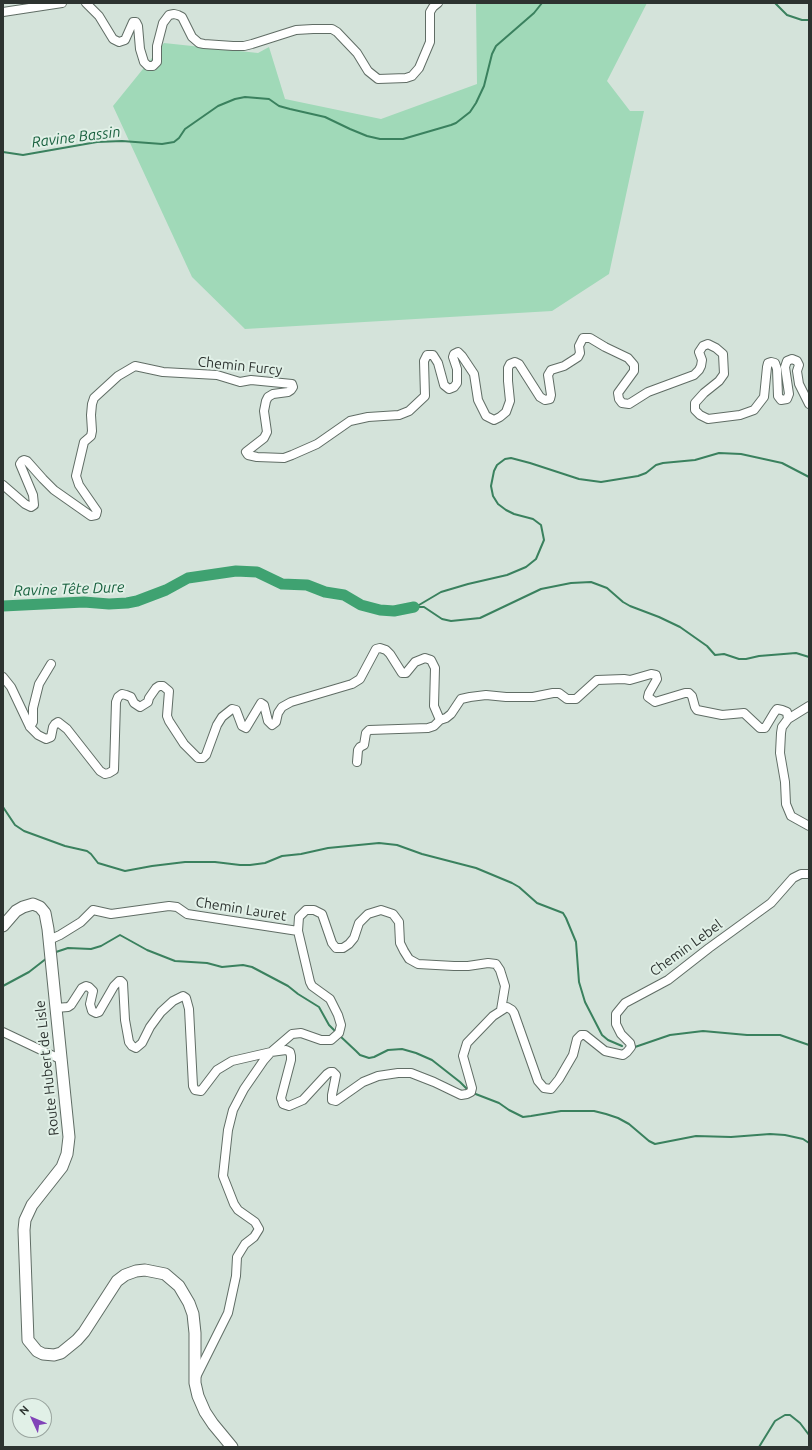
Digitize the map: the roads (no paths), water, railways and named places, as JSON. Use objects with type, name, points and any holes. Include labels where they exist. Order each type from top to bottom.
[{"type":"main road","name":"Route Hubert de Lisle","points":[[3,926],[16,911],[33,904],[40,907],[45,913],[48,921],[69,1137],[67,1154],[60,1171],[30,1208],[25,1220],[24,1230],[28,1340],[37,1351],[44,1354],[61,1352],[77,1340],[84,1332],[117,1281],[124,1275],[145,1270],[165,1274],[179,1286],[189,1302],[193,1314],[195,1333],[195,1380],[198,1396],[205,1412],[232,1447]]},
{"type":"street","points":[[3,12],[62,3]]},
{"type":"street","points":[[86,3],[99,16],[113,39],[119,42],[125,40],[132,22],[136,22],[138,26],[140,48],[144,62],[148,66],[153,66],[157,62],[157,46],[163,23],[169,15],[174,14],[182,18],[192,37],[199,43],[204,44],[244,46],[296,30],[332,29],[337,32],[356,53],[368,71],[378,79],[406,78],[412,76],[419,68],[430,42],[430,12],[438,3]]},
{"type":"street","name":"Chemin Furcy","points":[[3,484],[25,504],[31,507],[34,505],[33,495],[20,464],[24,460],[27,461],[43,480],[54,490],[91,516],[96,515],[97,511],[79,485],[76,476],[84,442],[91,436],[92,404],[94,398],[118,376],[135,366],[163,372],[216,374],[240,382],[251,380],[292,384],[293,386],[288,392],[273,394],[268,397],[264,411],[266,432],[264,438],[246,452],[246,454],[251,456],[284,458],[304,451],[317,444],[350,421],[399,415],[409,411],[425,396],[424,361],[427,355],[433,355],[438,363],[444,385],[449,389],[454,387],[457,383],[457,369],[453,358],[454,354],[458,352],[474,374],[478,400],[486,416],[494,420],[506,412],[510,401],[508,368],[510,364],[515,362],[519,364],[540,397],[545,400],[550,399],[551,395],[548,375],[551,370],[564,366],[578,357],[580,353],[579,346],[583,338],[590,338],[628,358],[634,365],[634,371],[618,393],[618,399],[622,403],[629,404],[648,392],[694,375],[701,366],[702,360],[700,352],[703,346],[708,344],[716,348],[722,354],[724,374],[719,381],[694,403],[695,410],[700,415],[708,419],[740,415],[754,410],[764,397],[767,367],[768,363],[771,362],[775,363],[777,370],[778,396],[781,400],[787,399],[789,394],[785,367],[787,361],[792,359],[797,361],[798,380],[809,404]]},
{"type":"street","points":[[3,677],[11,688],[30,727],[38,735],[46,739],[51,737],[53,727],[58,722],[67,729],[100,771],[105,774],[114,770],[116,702],[118,697],[122,694],[126,694],[131,697],[134,703],[140,707],[148,702],[156,688],[163,686],[169,691],[167,716],[169,721],[184,744],[198,758],[203,758],[206,755],[217,725],[222,717],[232,709],[236,710],[242,726],[246,728],[260,703],[264,705],[268,721],[272,725],[276,722],[278,713],[282,708],[292,702],[352,684],[360,680],[376,648],[386,650],[402,673],[406,673],[415,662],[426,658],[431,660],[435,668],[434,706],[440,720]]},
{"type":"street","points":[[30,727],[33,722],[33,708],[39,684],[51,664]]},
{"type":"street","points":[[357,762],[358,750],[364,745],[366,733],[369,730],[428,728],[434,726],[440,720],[446,718],[462,699],[486,695],[533,697],[559,693],[567,699],[576,699],[597,680],[630,680],[651,674],[656,675],[657,679],[649,693],[648,698],[654,702],[689,693],[692,696],[697,710],[722,714],[744,713],[760,728],[765,728],[777,709],[786,712],[788,719]]},
{"type":"street","points":[[809,706],[788,719],[782,727],[780,753],[785,782],[786,804],[791,816],[809,826]]},
{"type":"street","name":"Chemin Lebel","points":[[501,1010],[506,1007],[512,1010],[538,1081],[544,1088],[551,1089],[559,1079],[573,1055],[577,1039],[581,1035],[585,1035],[605,1051],[622,1055],[627,1052],[631,1047],[630,1043],[621,1034],[616,1024],[616,1014],[625,1003],[668,980],[708,948],[771,903],[794,878],[801,874],[809,874]]},
{"type":"street","name":"Chemin Lauret","points":[[50,940],[81,922],[93,910],[112,914],[169,906],[187,914],[298,931]]},
{"type":"street","name":"Chemin Lauret","points":[[270,1052],[292,1034],[301,1033],[322,1040],[330,1040],[339,1033],[341,1025],[330,999],[312,986],[310,982],[298,931],[299,917],[306,910],[314,910],[322,914],[332,943],[336,948],[343,948],[349,944],[354,938],[359,923],[368,914],[381,910],[393,914],[399,922],[400,943],[409,959],[418,964],[461,966],[488,963],[496,964],[500,970],[505,986],[501,1010]]},
{"type":"street","points":[[56,1008],[68,1007],[71,1005],[82,988],[86,986],[93,991],[90,1004],[92,1010],[96,1013],[99,1012],[114,986],[121,981],[123,983],[125,1020],[129,1042],[136,1048],[142,1043],[150,1027],[161,1012],[183,996],[186,998],[189,1009],[193,1086],[198,1091],[201,1091],[205,1088],[218,1070],[228,1063],[270,1052],[286,1050],[290,1052],[291,1056],[281,1095],[282,1104],[285,1105],[293,1105],[303,1100],[330,1072],[333,1072],[336,1075],[332,1100],[336,1102],[363,1082],[378,1076],[411,1072],[461,1095],[467,1094],[471,1092],[472,1088],[464,1064],[464,1052],[467,1044],[501,1010]]},
{"type":"street","points":[[3,1032],[62,1060]]},
{"type":"street","points":[[195,1380],[228,1313],[236,1276],[237,1257],[245,1244],[254,1237],[259,1229],[255,1222],[238,1210],[234,1204],[223,1176],[228,1130],[233,1110],[244,1089],[270,1052]]},
{"type":"waterway","name":"Ravine Bassin","points":[[3,152],[23,155],[97,142],[122,141],[162,144],[174,142],[179,138],[185,129],[218,106],[235,99],[245,97],[269,99],[279,106],[325,117],[367,136],[380,139],[403,139],[456,123],[470,112],[484,86],[492,54],[496,46],[534,13],[542,3]]},
{"type":"waterway","name":"Ravine Bassin","points":[[775,3],[787,15],[802,20],[809,20]]},
{"type":"waterway","points":[[414,607],[441,592],[507,575],[526,567],[536,559],[544,540],[541,525],[533,519],[514,514],[506,510],[498,504],[493,496],[491,486],[494,471],[497,465],[505,459],[511,458],[579,479],[601,482],[638,476],[646,473],[656,465],[663,463],[695,460],[719,453],[741,454],[782,463],[809,477]]},
{"type":"waterway","name":"Ravine Tête Dure","points":[[3,606],[84,602],[109,604],[127,603],[137,601],[166,590],[188,578],[236,571],[257,572],[282,584],[307,585],[325,592],[344,595],[361,605],[380,610],[394,611],[414,607]]},
{"type":"waterway","name":"Ravine Tête Dure","points":[[417,607],[424,607],[442,619],[451,621],[480,618],[541,589],[571,583],[591,582],[607,588],[630,606],[680,627],[707,646],[715,655],[724,654],[739,659],[746,659],[759,656],[796,653],[809,657]]},
{"type":"waterway","points":[[3,807],[15,825],[24,831],[65,846],[87,851],[98,863],[125,871],[185,862],[215,862],[250,865],[265,863],[282,856],[301,854],[328,848],[379,843],[397,845],[422,854],[476,868],[512,883],[519,887],[537,903],[563,913],[576,942],[579,982],[585,1002],[602,1035],[608,1040],[622,1046]]},
{"type":"waterway","points":[[56,952],[68,948],[91,949],[101,946],[120,935],[147,950],[175,961],[207,963],[222,967],[243,965],[252,967],[288,986],[319,1007],[329,1025],[337,1033]]},
{"type":"waterway","points":[[3,986],[29,972],[47,958]]},
{"type":"waterway","points":[[635,1047],[670,1035],[703,1031],[747,1035],[780,1035],[809,1045]]},
{"type":"waterway","points":[[340,1036],[360,1055],[369,1058],[388,1050],[402,1049],[416,1053],[432,1060],[469,1091]]},
{"type":"waterway","points":[[473,1093],[499,1103],[523,1117],[561,1111],[594,1111],[606,1114],[629,1124],[649,1141],[655,1144],[696,1136],[731,1137],[770,1134],[785,1135],[803,1139],[809,1143]]},
{"type":"waterway","points":[[759,1447],[775,1421],[785,1415],[790,1415],[800,1423],[809,1435]]}]
